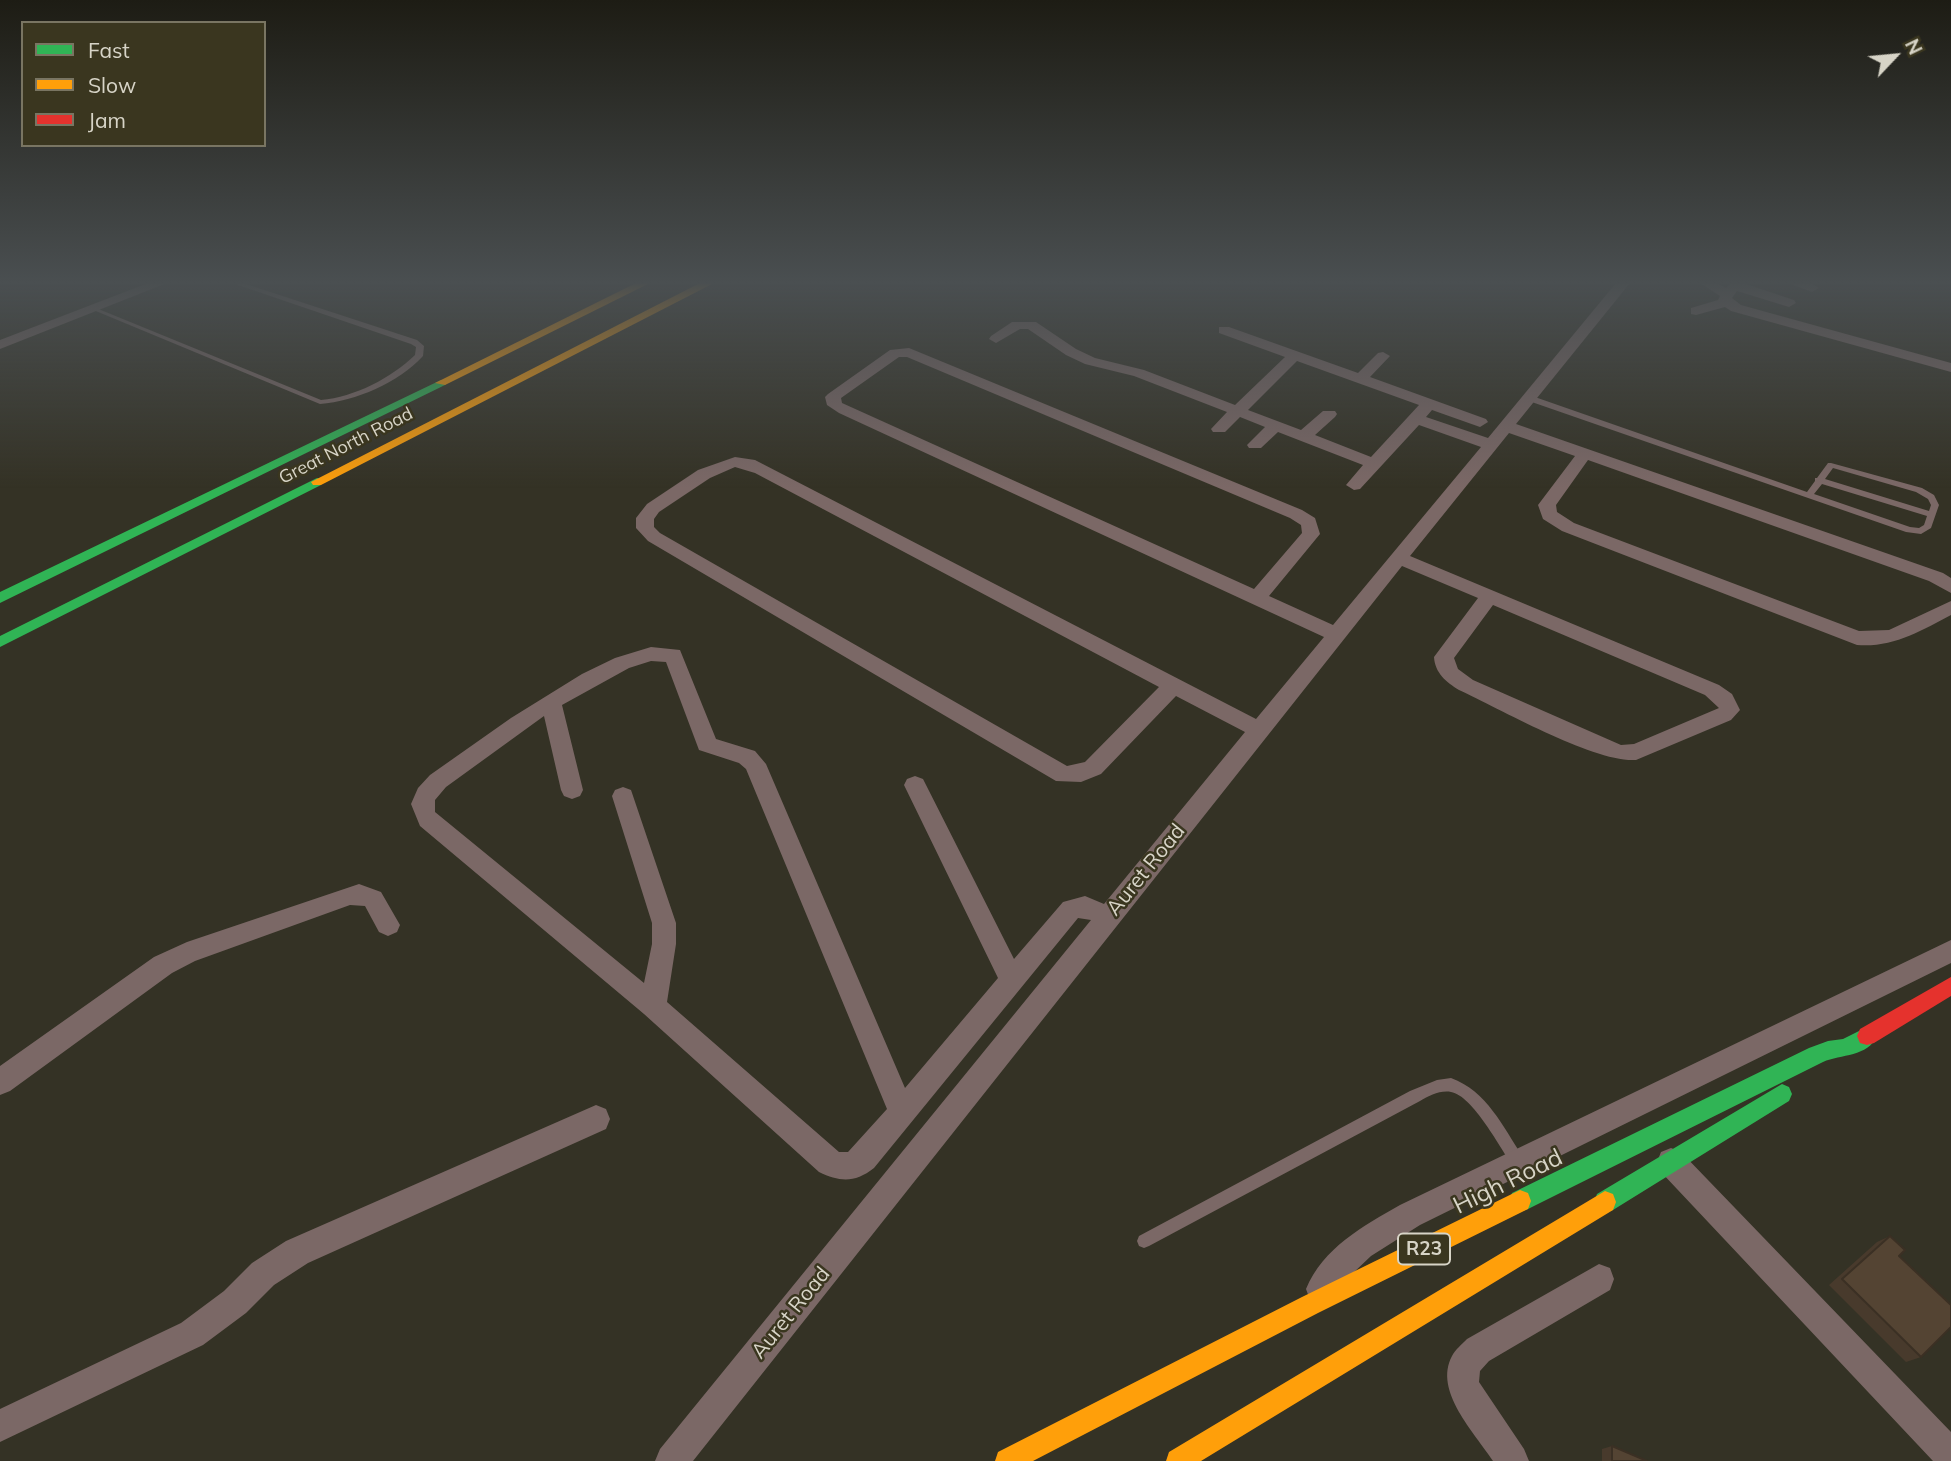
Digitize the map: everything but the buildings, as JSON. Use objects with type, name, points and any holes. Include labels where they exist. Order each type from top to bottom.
[{"type":"main road","name":"Great North Road","points":[[0,598],[507,351]]},
{"type":"main road","name":"Great North Road","points":[[0,642],[576,351]]},
{"type":"main road","name":"High Road","points":[[1007,1461],[1311,1305],[1816,1055],[1828,1050],[1846,1048],[1951,986]]},
{"type":"main road","name":"High Road","points":[[1816,1073],[1839,1059],[1846,1048]]},
{"type":"main road","name":"R23","points":[[1178,1461],[1794,1087]]},
{"type":"street","points":[[1070,351],[1090,361],[1139,373],[1372,463]]},
{"type":"street","points":[[1284,351],[1480,422]]},
{"type":"street","name":"Auret Road","points":[[672,1461],[1565,351]]},
{"type":"street","points":[[1890,351],[1951,368]]},
{"type":"street","points":[[1256,599],[1311,534],[1309,522],[1296,514],[909,352],[895,353],[833,397],[835,405],[845,410],[1256,599],[1337,635]]},
{"type":"street","points":[[1219,429],[1295,355]]},
{"type":"street","points":[[1361,378],[1382,356]]},
{"type":"street","points":[[1354,485],[1429,404]]},
{"type":"street","points":[[1303,437],[1329,414]]},
{"type":"street","points":[[1411,422],[1486,450]]},
{"type":"street","points":[[1506,425],[1936,577],[1951,587]]},
{"type":"street","points":[[1255,445],[1275,426]]},
{"type":"street","points":[[1585,453],[1547,505],[1549,515],[1568,527],[1857,638],[1890,638],[1951,607]]},
{"type":"street","points":[[1173,685],[1093,768],[1075,776],[1064,775],[654,537],[645,528],[645,518],[653,509],[716,467],[735,462],[746,463],[1173,685],[1260,731]]},
{"type":"street","points":[[1399,558],[1712,690],[1725,699],[1730,710],[1645,749],[1621,753],[1599,746],[1473,688],[1450,674],[1444,657],[1489,597]]},
{"type":"street","points":[[902,1112],[755,764],[741,755],[707,744],[673,655],[657,653],[606,668],[551,702],[438,781],[424,797],[423,811],[428,820],[653,1006],[835,1166],[849,1167],[859,1163],[902,1112],[1071,909],[1088,907],[1108,917]]},
{"type":"street","points":[[551,702],[572,790]]},
{"type":"street","points":[[915,785],[1012,980]]},
{"type":"street","points":[[623,796],[664,923],[653,1006]]},
{"type":"street","points":[[0,1082],[163,965],[196,949],[350,895],[359,894],[373,899],[388,925]]},
{"type":"street","points":[[1311,1305],[1336,1265],[1362,1243],[1410,1215],[1951,951]]},
{"type":"street","points":[[0,1426],[192,1334],[235,1303],[262,1274],[297,1252],[596,1119]]},
{"type":"street","points":[[1671,1163],[1951,1456]]},
{"type":"street","points":[[1512,1461],[1463,1386],[1464,1365],[1478,1350],[1599,1279]]},
{"type":"lane","points":[[197,351],[320,402],[342,400],[355,395],[419,356],[419,351]]},
{"type":"lane","points":[[1529,398],[1909,530],[1921,531],[1928,526],[1935,505],[1931,497],[1919,490],[1831,465],[1809,495]]},
{"type":"lane","points":[[1818,480],[1932,515]]},
{"type":"lane","points":[[1144,1241],[1402,1103],[1441,1085],[1454,1085],[1473,1096],[1518,1162]]},
{"type":"traffic: fast","points":[[0,598],[441,383]]},
{"type":"traffic: fast","points":[[0,642],[317,482]]},
{"type":"traffic: fast","points":[[1520,1201],[1816,1055],[1828,1050],[1846,1048],[1867,1036]]},
{"type":"traffic: fast","points":[[1605,1202],[1782,1094]]},
{"type":"traffic: slow","points":[[441,383],[506,351]]},
{"type":"traffic: slow","points":[[317,482],[575,351]]},
{"type":"traffic: slow","points":[[1007,1461],[1310,1305],[1520,1201]]},
{"type":"traffic: slow","points":[[1178,1461],[1605,1202]]},
{"type":"traffic: jam","points":[[1867,1036],[1951,986]]}]
